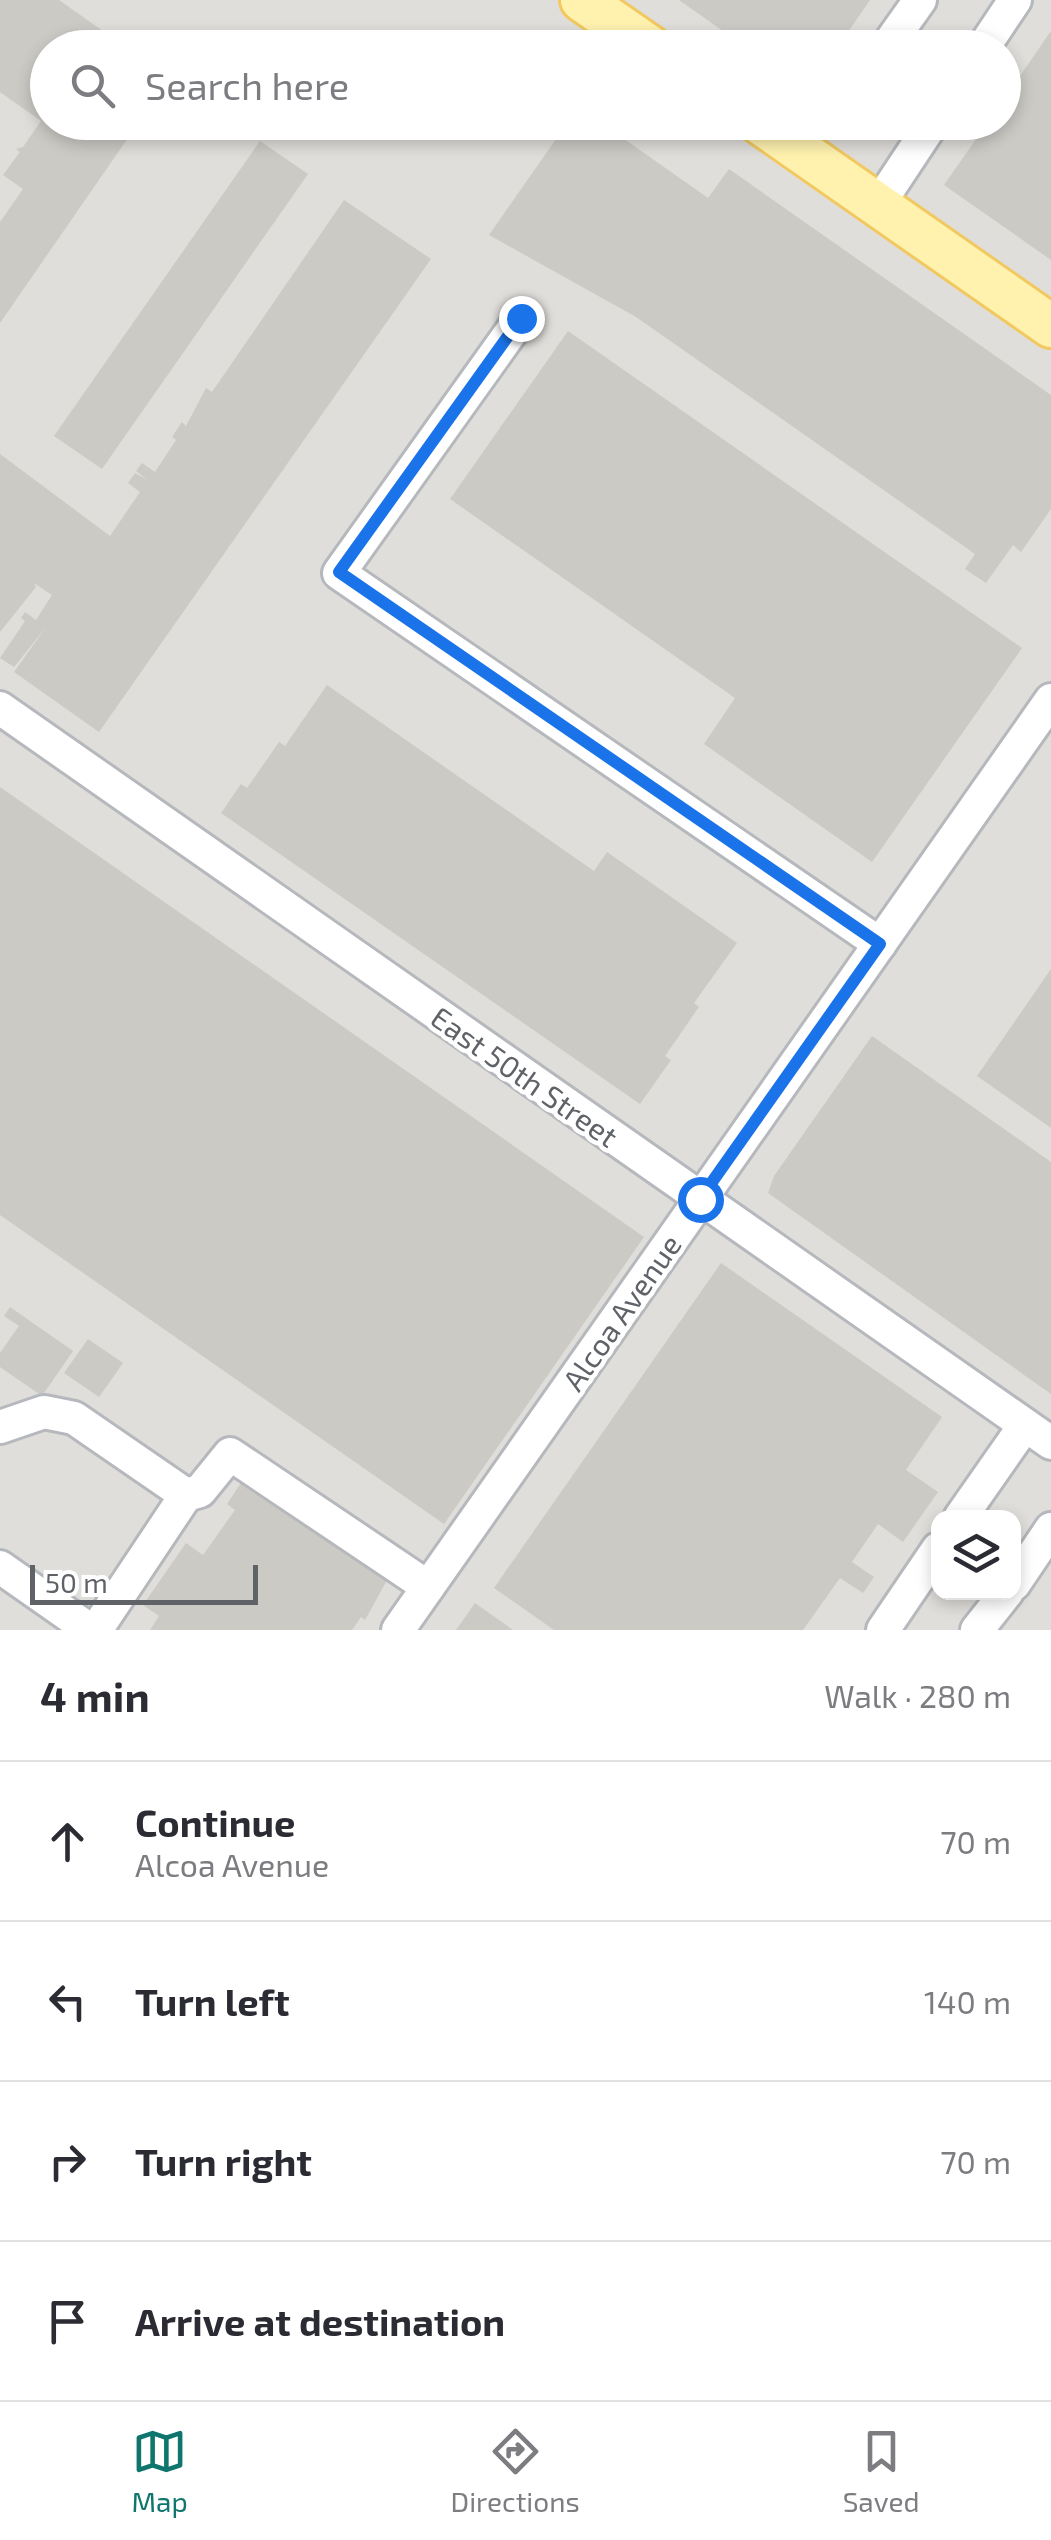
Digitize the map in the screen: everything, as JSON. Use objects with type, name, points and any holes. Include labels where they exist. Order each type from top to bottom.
[{"type":"main road","points":[[582,0],[625,30]]},
{"type":"main road","points":[[785,140],[1051,326]]},
{"type":"street","points":[[899,30],[920,0]]},
{"type":"street","points":[[995,30],[1015,0]]},
{"type":"street","points":[[878,205],[919,140]]},
{"type":"street","points":[[521,318],[339,572],[880,944]]},
{"type":"street","name":"East 50th Street","points":[[0,708],[1038,1434]]},
{"type":"street","name":"Alcoa Avenue","points":[[398,1630],[880,944],[1047,714]]},
{"type":"street","points":[[0,1427],[44,1412],[74,1418],[186,1495]]},
{"type":"street","points":[[967,1510],[1038,1434]]},
{"type":"street","points":[[0,1567],[93,1630],[186,1495],[200,1491],[230,1454],[428,1587]]},
{"type":"street","points":[[1021,1574],[1051,1529]]},
{"type":"street","points":[[882,1630],[931,1559]]},
{"type":"street","points":[[978,1630],[1001,1600]]},
{"type":"shaded area","points":[[0,0],[1051,0],[1051,1630],[0,1630]]},
{"type":"building","points":[[0,0],[59,0],[102,30],[30,30],[30,113],[0,92]]},
{"type":"building","points":[[679,0],[870,0],[849,30],[722,30]]},
{"type":"building","points":[[1051,31],[1051,260],[944,185],[975,140],[1021,140],[1021,74]]},
{"type":"building","points":[[30,137],[30,140],[127,140],[0,323],[0,222],[23,189],[3,175],[20,152],[16,149],[23,147]]},
{"type":"building","points":[[555,140],[626,140],[708,198],[729,169],[1051,395],[1051,509],[1021,552],[1013,545],[986,583],[965,569],[975,554],[636,317],[489,235]]},
{"type":"building","points":[[260,141],[308,174],[102,469],[54,436]]},
{"type":"building","points":[[344,200],[431,259],[99,732],[14,672],[46,627],[14,667],[0,658],[25,621],[21,618],[25,612],[36,620],[52,595],[34,583],[36,587],[0,632],[0,454],[110,536],[140,492],[128,483],[135,473],[148,480],[136,471],[142,463],[155,472],[176,440],[172,437],[182,422],[186,426],[206,388],[212,392]]},
{"type":"building","points":[[568,331],[1022,648],[872,862],[704,744],[735,698],[450,499]]},
{"type":"building","points":[[327,685],[594,871],[607,852],[737,943],[694,1003],[699,1007],[665,1056],[671,1060],[640,1104],[221,813],[241,784],[247,788],[279,742],[285,746]]},
{"type":"building","points":[[0,787],[644,1237],[444,1524],[0,1215]]},
{"type":"building","points":[[1051,969],[1051,1128],[977,1076]]},
{"type":"building","points":[[872,1036],[1051,1162],[1051,1394],[768,1193],[774,1176]]},
{"type":"building","points":[[721,1263],[942,1417],[906,1470],[938,1492],[903,1542],[878,1524],[852,1562],[874,1577],[863,1593],[840,1578],[803,1630],[554,1630],[494,1588]]},
{"type":"building","points":[[10,1307],[73,1351],[42,1396],[0,1367],[0,1353],[19,1326],[4,1316]]},
{"type":"building","points":[[88,1339],[123,1363],[99,1397],[64,1373]]},
{"type":"building","points":[[245,1477],[391,1573],[365,1620],[361,1617],[352,1630],[150,1630],[159,1616],[143,1605],[186,1543],[203,1555],[235,1510],[227,1504]]},
{"type":"building","points":[[475,1603],[513,1630],[456,1630]]},
{"type":"route","points":[[521,318],[339,572],[880,944],[700,1199]]}]
